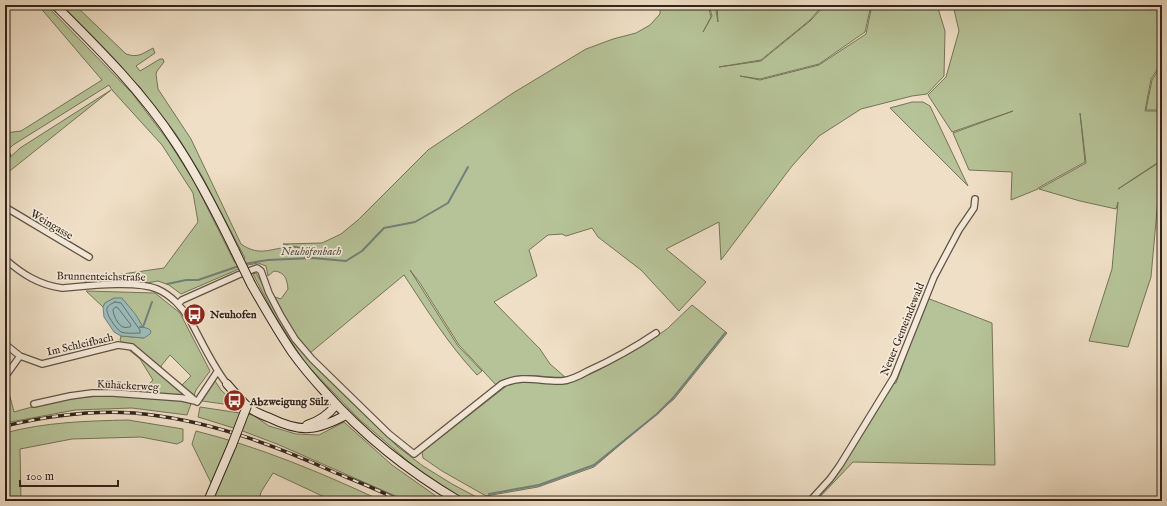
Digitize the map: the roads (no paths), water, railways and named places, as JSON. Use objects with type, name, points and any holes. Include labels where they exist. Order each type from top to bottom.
[{"type":"main road","points":[[55,5],[120,73],[151,109],[175,141],[207,195],[234,251],[271,320],[293,353],[313,379],[336,405],[368,436],[403,465],[459,501]]},
{"type":"main road","points":[[227,384],[247,406],[264,416],[299,429],[316,428],[346,415]]},
{"type":"main road","points":[[290,426],[303,426],[314,423],[330,413],[336,405]]},
{"type":"main road","points":[[208,501],[247,406]]},
{"type":"street","name":"Neuer Gemeindewald","points":[[810,501],[830,479],[894,377],[934,277],[959,230],[974,208],[975,199]]},
{"type":"street","name":"Weingasse","points":[[5,207],[89,257]]},
{"type":"street","name":"Brunnenteichstraße","points":[[5,259],[26,276],[40,283],[52,286],[62,288],[142,285],[156,288],[168,294],[189,318],[218,372],[227,384]]},
{"type":"street","points":[[178,304],[182,300],[231,278],[258,268],[261,271],[269,293],[295,339],[312,359],[389,434],[414,454],[502,384],[512,380],[522,379],[564,381],[578,376],[617,357],[656,334]]},
{"type":"street","name":"Im Schleifbach","points":[[5,344],[20,356],[42,364],[118,345],[132,347],[197,402]]},
{"type":"street","points":[[5,377],[20,356]]},
{"type":"street","points":[[197,402],[218,372]]},
{"type":"street","name":"Kühäckerweg","points":[[34,404],[92,393],[182,398],[197,402]]},
{"type":"water","points":[[114,298],[122,298],[136,315],[143,327],[151,331],[150,334],[144,338],[121,336],[114,332],[104,317],[103,307],[105,303]]},
{"type":"waterway","name":"Neuhöfenbach","points":[[244,264],[268,260],[313,258],[346,261],[362,251],[384,228],[415,222],[448,203],[468,167]]},
{"type":"waterway","name":"Neuhöfenbach","points":[[167,284],[186,280],[198,280],[239,266]]},
{"type":"waterway","name":"Neuhöfenbach","points":[[140,327],[143,327],[152,302]]},
{"type":"waterway","points":[[489,494],[539,485],[594,465],[657,414],[673,398],[725,333]]},
{"type":"railway","points":[[5,426],[37,419],[102,412],[134,413],[187,421],[238,434],[287,452],[400,501]]},
{"type":"place","name":"Neuhofen","points":[[195,314]]},
{"type":"place","name":"Abzweigung Sülz","points":[[235,401]]}]
